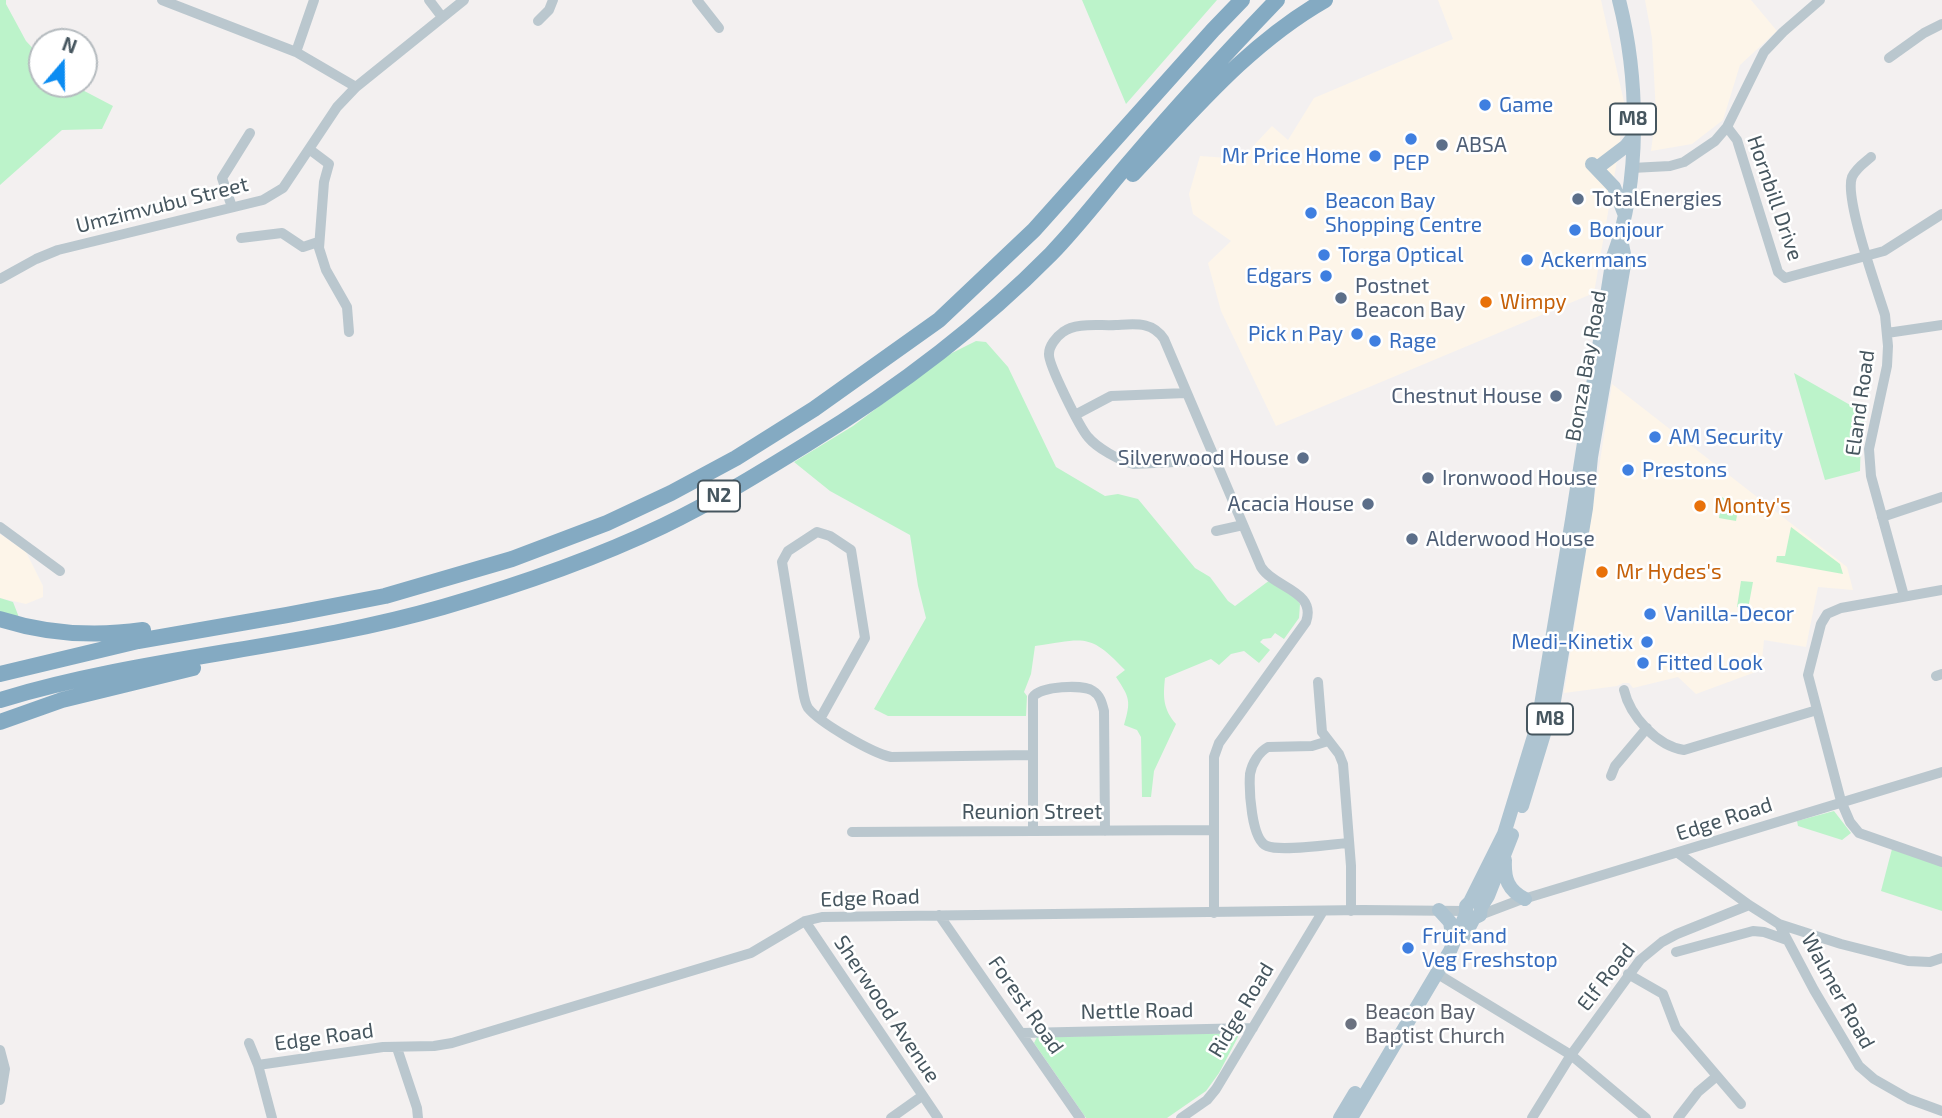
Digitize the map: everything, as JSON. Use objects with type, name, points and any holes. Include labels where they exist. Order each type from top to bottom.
[{"type":"highway","name":"N2","points":[[0,674],[138,641],[385,596],[512,559],[620,517],[737,458],[875,367],[940,320],[1024,240],[1242,0]]},
{"type":"highway","name":"N2","points":[[0,701],[79,680],[312,638],[438,608],[523,583],[624,544],[703,505],[772,466],[899,386],[1011,292],[1088,213],[1174,112],[1277,0]]},
{"type":"highway","points":[[1088,213],[1118,189],[1203,98],[1256,48],[1299,15],[1325,0]]},
{"type":"highway","points":[[0,619],[81,635],[123,633],[344,599],[385,596]]},
{"type":"highway","points":[[0,722],[62,700],[312,638]]},
{"type":"main road","name":"Bonza Bay Road","points":[[1351,1118],[1451,947],[1469,930],[1504,834],[1539,715],[1613,257],[1620,238],[1632,168],[1629,55],[1619,0]]},
{"type":"main road","points":[[1625,214],[1614,187],[1597,164],[1633,138]]},
{"type":"main road","name":"Bonza Bay Road","points":[[1474,911],[1488,896],[1506,855],[1546,735],[1554,701],[1586,508],[1591,457],[1625,259],[1620,238]]},
{"type":"main road","points":[[1506,855],[1505,874],[1508,886],[1521,900]]},
{"type":"main road","points":[[1439,910],[1450,922],[1451,947]]},
{"type":"main road","name":"Bonza Bay Road","points":[[1340,1118],[1376,1057],[1405,1024]]},
{"type":"street","points":[[162,0],[296,52],[356,87]]},
{"type":"street","points":[[296,52],[314,0]]},
{"type":"street","points":[[429,0],[442,17]]},
{"type":"street","name":"Umzimvubu Street","points":[[0,279],[58,250],[263,200],[274,195],[282,188],[337,107],[356,87],[464,0]]},
{"type":"street","points":[[538,21],[549,10],[552,0]]},
{"type":"street","points":[[1632,168],[1671,166],[1684,162],[1715,141],[1727,127],[1764,52],[1820,0]]},
{"type":"street","points":[[701,1],[719,28]]},
{"type":"street","points":[[1889,58],[1924,33],[1942,24]]},
{"type":"street","name":"Hornbill Drive","points":[[1727,127],[1737,141],[1778,272],[1785,278],[1867,256],[1900,242],[1942,214]]},
{"type":"street","points":[[232,207],[222,178],[250,133]]},
{"type":"street","points":[[309,149],[329,164],[324,182],[318,242],[326,270],[347,307],[349,332]]},
{"type":"street","name":"Eland Road","points":[[1871,157],[1854,173],[1850,189],[1853,208],[1885,315],[1887,366],[1869,449],[1871,476],[1903,596]]},
{"type":"street","points":[[241,238],[280,233],[303,247],[318,242]]},
{"type":"street","points":[[1214,913],[1212,764],[1217,747],[1306,622],[1309,615],[1307,605],[1300,595],[1266,574],[1242,525],[1216,460],[1164,339],[1152,327],[1138,324],[1073,327],[1056,338],[1048,356],[1075,415],[1091,440],[1128,462],[1216,460]]},
{"type":"street","points":[[1887,333],[1942,325]]},
{"type":"street","points":[[1075,415],[1119,394],[1186,393]]},
{"type":"street","points":[[1882,517],[1942,497]]},
{"type":"street","points":[[1216,531],[1242,525]]},
{"type":"street","points":[[0,527],[60,571]]},
{"type":"street","points":[[820,719],[865,638],[851,550],[830,536],[817,532],[788,551],[782,562],[804,699],[809,708],[820,719],[871,750],[891,757],[1032,755]]},
{"type":"street","points":[[1942,590],[1842,608],[1827,614],[1821,624],[1808,675],[1850,822],[1859,833],[1942,862]]},
{"type":"street","points":[[1318,682],[1321,726],[1343,764],[1351,911]]},
{"type":"street","points":[[1033,831],[1032,699],[1034,693],[1046,688],[1087,688],[1097,693],[1103,706],[1105,831]]},
{"type":"street","points":[[1624,690],[1627,703],[1647,728],[1669,746],[1687,750],[1817,710]]},
{"type":"street","points":[[1611,776],[1615,766],[1647,728]]},
{"type":"street","points":[[1328,741],[1312,746],[1268,747],[1263,750],[1250,775],[1254,828],[1259,840],[1271,847],[1349,843]]},
{"type":"street","name":"Edge Road","points":[[258,1065],[346,1052],[452,1043],[751,953],[805,921],[822,917],[1474,911],[1521,900],[1942,772]]},
{"type":"street","name":"Reunion Street","points":[[852,832],[1213,830]]},
{"type":"street","points":[[1678,853],[1779,924],[1841,944],[1908,961],[1930,962],[1942,958]]},
{"type":"street","name":"Elf Road","points":[[1532,1118],[1571,1055],[1640,960],[1662,942],[1749,905]]},
{"type":"street","name":"Ridge Road","points":[[1181,1118],[1213,1093],[1323,911]]},
{"type":"street","name":"Forest Road","points":[[939,915],[1080,1118]]},
{"type":"street","name":"Sherwood Avenue","points":[[805,921],[938,1118]]},
{"type":"street","name":"Walmer Road","points":[[1779,924],[1836,1030],[1859,1066],[1874,1079],[1909,1099],[1942,1111]]},
{"type":"street","points":[[1676,952],[1753,931],[1787,940]]},
{"type":"street","points":[[1436,973],[1571,1055],[1646,1118]]},
{"type":"street","points":[[1628,974],[1663,994],[1676,1028],[1741,1104]]},
{"type":"street","name":"Nettle Road","points":[[1022,1033],[1253,1028]]},
{"type":"street","points":[[249,1043],[258,1065],[272,1118]]},
{"type":"street","points":[[397,1048],[418,1118]]},
{"type":"street","points":[[0,1050],[5,1069],[0,1100]]},
{"type":"street","points":[[1678,1118],[1698,1092],[1717,1076]]},
{"type":"street","points":[[891,1118],[922,1096]]},
{"type":"shaded area","points":[[1438,0],[1601,0],[1624,102],[1619,149],[1594,293],[1276,426],[1221,311],[1208,263],[1231,241],[1193,214],[1189,194],[1200,156],[1241,159],[1272,126],[1288,140],[1314,98],[1453,39]]},
{"type":"shaded area","points":[[1645,0],[1751,0],[1777,31],[1740,65],[1723,120],[1692,144],[1651,151],[1656,114],[1652,38]]},
{"type":"shaded area","points":[[1612,384],[1847,567],[1853,590],[1818,587],[1806,647],[1764,640],[1761,670],[1696,694],[1678,677],[1633,688],[1629,683],[1623,683],[1564,693]]},
{"type":"shaded area","points":[[0,534],[26,552],[43,586],[43,597],[26,604],[0,598]]},
{"type":"green space","points":[[0,0],[6,0],[28,43],[28,98],[98,98],[113,106],[102,129],[62,130],[0,185]]},
{"type":"green space","points":[[1082,0],[1217,0],[1126,104]]},
{"type":"green space","points":[[976,341],[986,342],[1008,367],[1056,467],[1105,496],[1118,494],[1138,499],[1195,568],[1210,577],[1235,606],[1270,580],[1293,594],[1300,604],[1299,618],[1284,639],[1275,633],[1271,638],[1260,642],[1270,650],[1259,663],[1244,651],[1231,654],[1219,665],[1211,659],[1165,678],[1165,702],[1176,724],[1154,771],[1151,797],[1142,797],[1141,737],[1137,730],[1124,725],[1128,700],[1116,677],[1125,670],[1103,649],[1085,641],[1035,646],[1031,674],[1024,692],[1027,696],[1026,716],[888,716],[874,709],[926,618],[910,535],[830,491],[794,462],[853,426],[946,356]]},
{"type":"green space","points":[[1794,373],[1866,414],[1861,434],[1860,471],[1825,480]]},
{"type":"green space","points":[[1722,497],[1738,510],[1736,521],[1719,518]]},
{"type":"green space","points":[[1791,527],[1840,564],[1843,574],[1776,562],[1777,556],[1785,556]]},
{"type":"green space","points":[[1741,581],[1753,582],[1748,609],[1737,607]]},
{"type":"green space","points":[[0,598],[13,602],[20,620],[0,614]]},
{"type":"green space","points":[[1834,811],[1851,833],[1842,840],[1798,826],[1797,821]]},
{"type":"green space","points":[[1892,849],[1942,866],[1942,911],[1881,891]]},
{"type":"green space","points":[[1239,1035],[1219,1073],[1206,1091],[1167,1118],[1086,1118],[1034,1043],[1037,1037]]},
{"type":"place","name":"Game","points":[[1485,105]]},
{"type":"place","name":"PEP","points":[[1411,139]]},
{"type":"place","name":"ABSA","points":[[1442,145]]},
{"type":"place","name":"Mr Price Home","points":[[1375,156]]},
{"type":"place","name":"TotalEnergies","points":[[1578,199]]},
{"type":"place","name":"Beacon Bay Shopping Centre","points":[[1311,213]]},
{"type":"place","name":"Bonjour","points":[[1575,230]]},
{"type":"place","name":"Torga Optical","points":[[1324,255]]},
{"type":"place","name":"Ackermans","points":[[1527,260]]},
{"type":"place","name":"Edgars","points":[[1326,276]]},
{"type":"place","name":"Postnet Beacon Bay","points":[[1341,298]]},
{"type":"place","name":"Wimpy","points":[[1486,302]]},
{"type":"place","name":"Pick n Pay","points":[[1357,334]]},
{"type":"place","name":"Rage","points":[[1375,341]]},
{"type":"place","name":"Chestnut House","points":[[1556,396]]},
{"type":"place","name":"AM Security","points":[[1655,437]]},
{"type":"place","name":"Silverwood House","points":[[1303,458]]},
{"type":"place","name":"Prestons","points":[[1628,470]]},
{"type":"place","name":"Ironwood House","points":[[1428,478]]},
{"type":"place","name":"Acacia House","points":[[1368,504]]},
{"type":"place","name":"Monty's","points":[[1700,506]]},
{"type":"place","name":"Alderwood House","points":[[1412,539]]},
{"type":"place","name":"Mr Hydes's","points":[[1602,572]]},
{"type":"place","name":"Vanilla-Decor","points":[[1650,614]]},
{"type":"place","name":"Medi-Kinetix","points":[[1647,642]]},
{"type":"place","name":"Fitted Look","points":[[1643,663]]},
{"type":"place","name":"Fruit and Veg Freshstop","points":[[1408,948]]},
{"type":"place","name":"Beacon Bay Baptist Church","points":[[1351,1024]]}]
